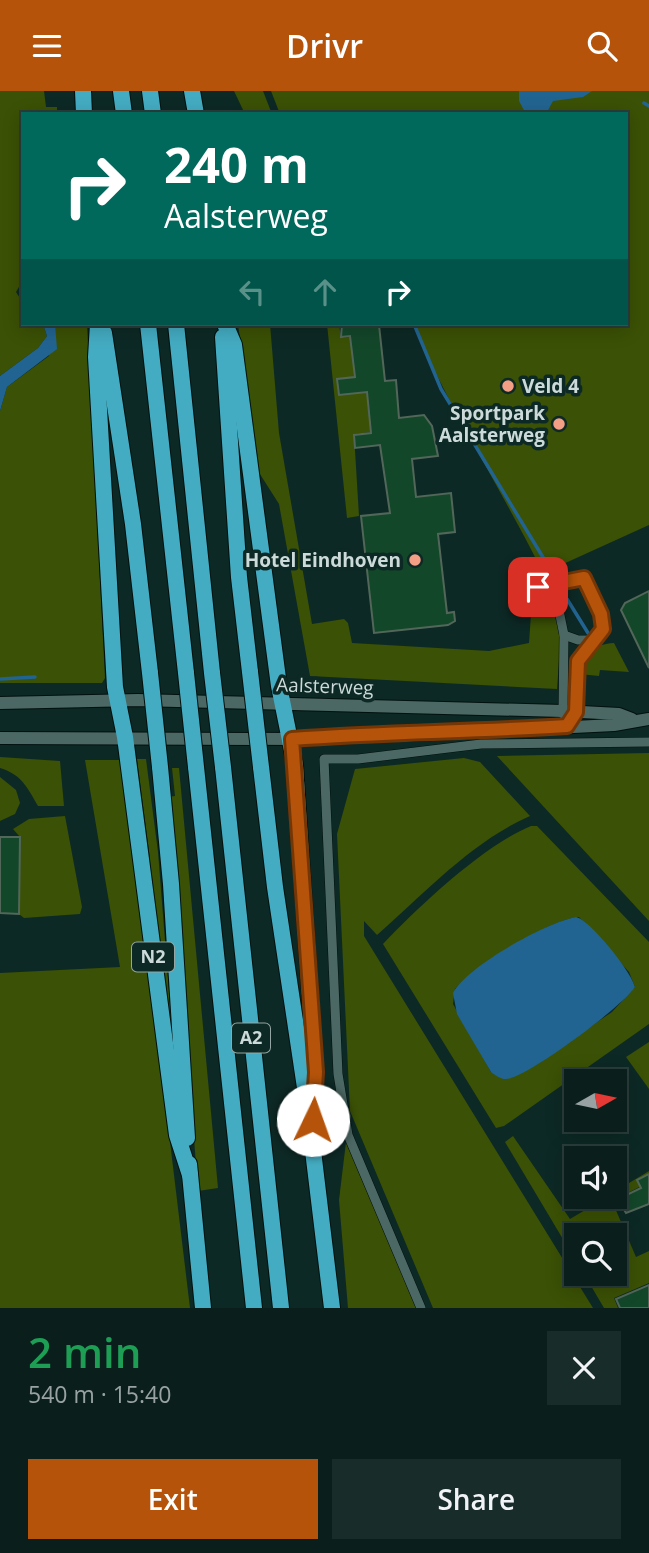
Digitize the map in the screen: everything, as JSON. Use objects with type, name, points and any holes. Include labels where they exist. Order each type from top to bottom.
[{"type":"highway","points":[[83,91],[84,112]]},
{"type":"highway","points":[[121,91],[124,112]]},
{"type":"highway","points":[[150,91],[153,112]]},
{"type":"highway","points":[[192,91],[196,112]]},
{"type":"highway","name":"N2","points":[[100,326],[132,524],[160,767],[171,884],[190,1175],[203,1308]]},
{"type":"highway","name":"N2","points":[[100,326],[96,357],[117,701]]},
{"type":"highway","name":"A2","points":[[148,326],[254,1308]]},
{"type":"highway","name":"A2","points":[[176,326],[281,1308]]},
{"type":"highway","points":[[223,326],[239,577],[261,767],[332,1308]]},
{"type":"highway","points":[[224,326],[234,345],[283,704],[292,739],[316,1072],[312,1145]]},
{"type":"highway","points":[[117,701],[125,737]]},
{"type":"highway","name":"N2","points":[[125,737],[177,1135],[190,1175]]},
{"type":"main road","name":"Aalsterweg","points":[[0,703],[117,701],[283,704],[619,714],[633,719]]},
{"type":"main road","name":"Aalsterweg","points":[[0,738],[292,739],[359,733],[614,725],[633,719],[649,719]]},
{"type":"street","points":[[557,601],[538,592],[584,578],[603,621],[603,629],[597,640],[578,661],[567,726]]},
{"type":"street","points":[[559,586],[557,601],[564,635],[569,712]]},
{"type":"street","points":[[564,635],[578,641],[597,640]]},
{"type":"street","name":"Aalsterweg","points":[[451,732],[481,744]]},
{"type":"street","name":"Aalsterweg","points":[[421,1308],[348,1135],[338,1075],[324,759],[358,759],[481,744],[649,743]]},
{"type":"green space","points":[[0,91],[44,91],[46,107],[57,107],[57,112],[21,112],[21,283],[16,292],[21,300],[21,326],[44,326],[47,336],[38,348],[0,376]]},
{"type":"green space","points":[[234,91],[263,91],[271,112],[244,112]]},
{"type":"green space","name":"Sportpark Aalsterweg","points":[[271,91],[649,91],[649,525],[561,565],[540,567],[442,386],[414,326],[628,326],[628,112],[279,112]]},
{"type":"green space","points":[[55,326],[87,326],[105,678],[102,683],[0,683],[0,411],[7,387],[49,356]]},
{"type":"green space","points":[[238,326],[270,326],[279,433],[312,624],[344,619],[348,623],[352,643],[489,651],[529,643],[532,600],[546,601],[554,606],[561,633],[557,689],[310,676],[279,504],[258,471]]},
{"type":"green space","points":[[327,326],[339,326],[341,338],[351,337],[357,377],[337,379],[339,395],[367,392],[372,432],[354,434],[359,516],[347,518]]},
{"type":"green space","points":[[614,643],[629,672],[600,670],[599,676],[579,674],[583,660],[590,651],[601,645]]},
{"type":"green space","points":[[649,753],[649,921],[497,756]]},
{"type":"green space","points":[[0,757],[60,761],[64,806],[38,806],[19,778],[0,768]]},
{"type":"green space","points":[[464,758],[480,762],[530,816],[508,827],[468,854],[377,935],[364,921],[364,936],[564,1261],[564,1286],[579,1286],[593,1308],[433,1308],[350,1111],[337,834],[355,769]]},
{"type":"green space","points":[[137,759],[146,759],[158,852],[176,1080],[150,898],[150,859]]},
{"type":"green space","points":[[85,760],[120,760],[129,801],[190,1308],[0,1308],[0,973],[120,967]]},
{"type":"green space","points":[[172,768],[179,768],[218,1188],[198,1191],[168,797],[175,796]]},
{"type":"green space","points":[[0,777],[16,790],[20,803],[15,814],[0,821]]},
{"type":"green space","points":[[65,816],[82,907],[80,914],[24,918],[19,914],[20,837],[13,829],[29,819]]},
{"type":"green space","points":[[531,826],[537,826],[649,942],[649,1024],[585,1069],[564,1069],[564,1084],[504,1126],[496,1128],[383,944],[453,878],[493,847]],"holes":[[[579,917],[629,972],[635,987],[612,1012],[535,1064],[491,1072],[453,1004],[455,989],[494,957],[551,926]]]},
{"type":"green space","points":[[649,1042],[649,1089],[626,1057]]},
{"type":"green space","points":[[513,1136],[570,1219],[587,1209],[615,1209],[621,1223],[564,1223],[564,1241],[505,1142]]},
{"type":"green space","points":[[346,1142],[416,1308],[348,1308],[339,1200]]},
{"type":"green space","points":[[649,1171],[649,1182],[627,1193],[627,1184]]},
{"type":"green space","points":[[627,1236],[636,1257],[649,1251],[649,1283],[614,1298],[618,1308],[604,1308],[591,1286],[627,1286]]},
{"type":"water","points":[[519,91],[592,91],[583,97],[553,101],[547,112],[525,112],[519,101]]},
{"type":"water","points":[[44,326],[55,326],[57,349],[7,387],[0,411],[0,376],[38,348],[47,336]]},
{"type":"water","points":[[576,917],[591,927],[610,947],[635,987],[614,1009],[539,1064],[508,1079],[501,1078],[491,1072],[457,1014],[453,993],[474,971],[509,947],[546,927]]},
{"type":"building","points":[[342,326],[379,326],[385,381],[396,380],[399,418],[424,415],[432,426],[438,456],[412,459],[416,497],[451,493],[455,532],[438,534],[447,613],[454,612],[455,621],[448,625],[374,633],[361,516],[390,513],[380,445],[355,448],[354,435],[371,433],[367,392],[339,395],[337,379],[355,377],[350,336],[341,337]]},
{"type":"building","points":[[649,591],[649,668],[621,610],[625,603]]},
{"type":"building","points":[[0,837],[20,837],[19,914],[0,913]]},
{"type":"building","points":[[649,1174],[649,1204],[626,1213],[624,1209],[627,1209],[627,1195],[641,1188],[637,1180]]},
{"type":"building","points":[[649,1285],[649,1308],[620,1308],[616,1299]]},
{"type":"waterway","points":[[644,103],[649,106]]},
{"type":"waterway","points":[[415,326],[441,389],[544,559]]},
{"type":"waterway","points":[[567,599],[588,633]]},
{"type":"waterway","points":[[0,679],[35,677]]},
{"type":"place","name":"Veld 4","points":[[508,386]]},
{"type":"place","name":"Sportpark Aalsterweg","points":[[559,424]]},
{"type":"place","name":"Hotel Eindhoven","points":[[415,560]]},
{"type":"route","points":[[313,1120],[316,1072],[292,739],[359,733],[413,735],[567,726],[576,712],[578,661],[601,635],[603,621],[584,578],[559,586],[538,587]]}]
